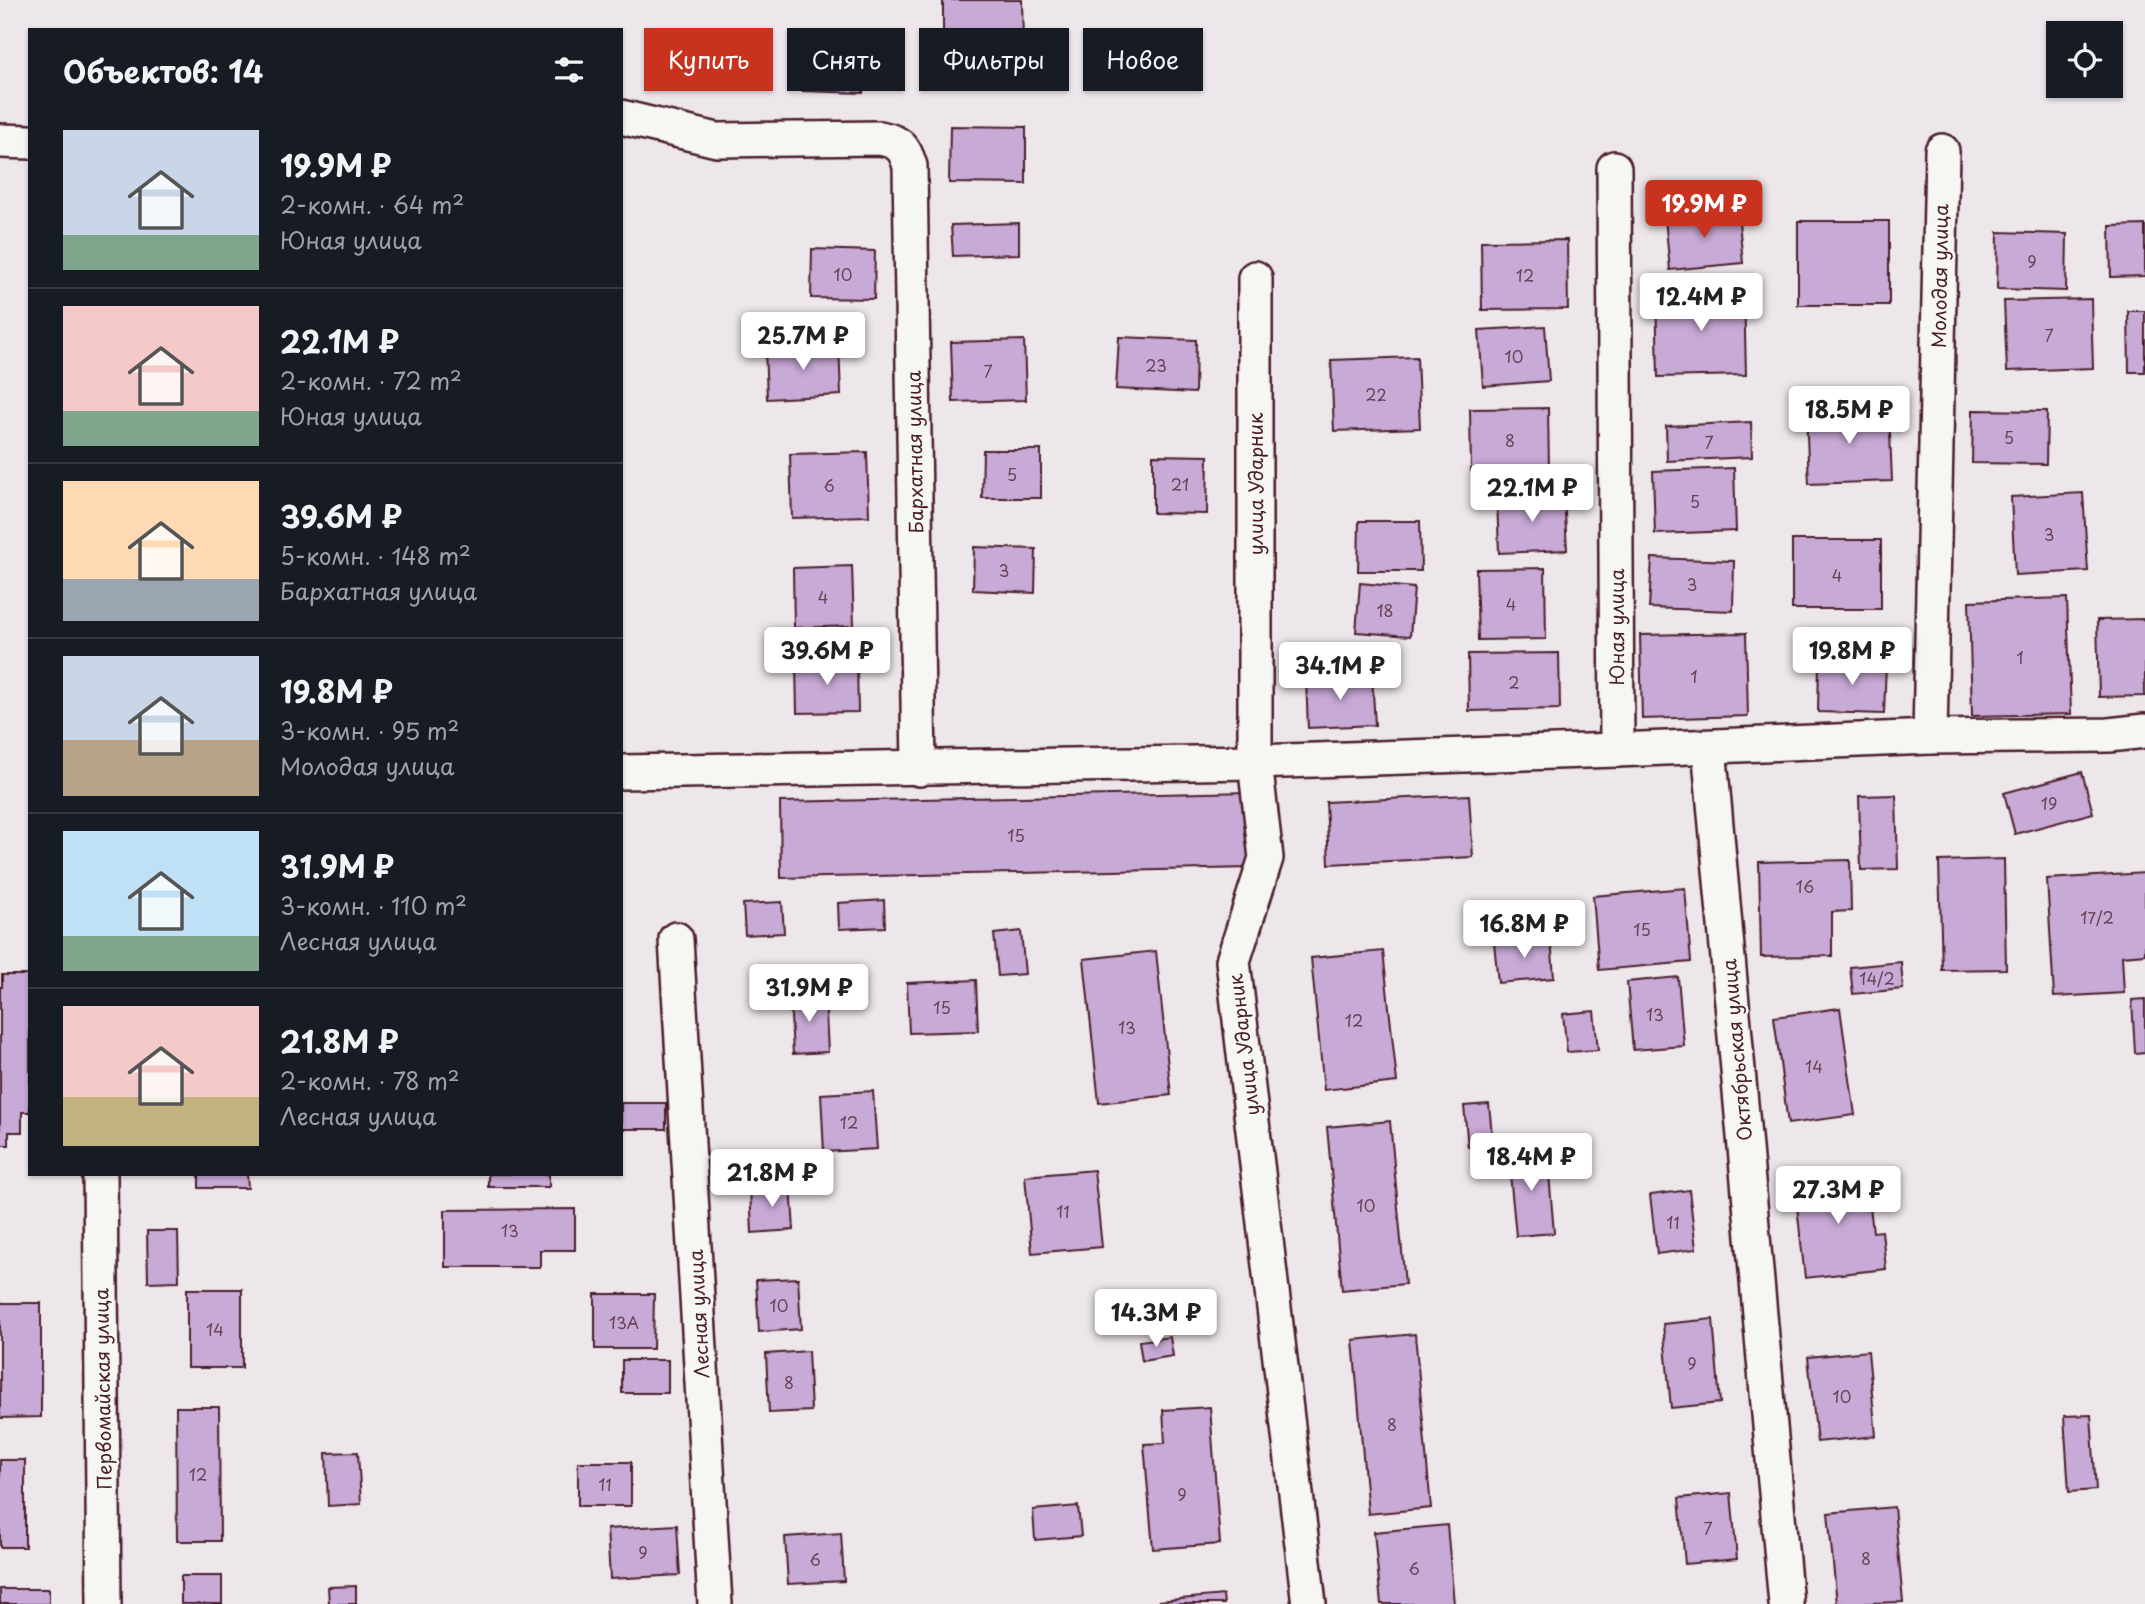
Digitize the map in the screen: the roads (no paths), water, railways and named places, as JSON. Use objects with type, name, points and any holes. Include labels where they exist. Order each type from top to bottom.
[{"type":"street","name":"Бархатная улица","points":[[623,118],[717,141],[880,138],[894,141],[905,151],[910,166],[919,769]]},
{"type":"street","points":[[0,141],[28,142]]},
{"type":"street","name":"Молодая улица","points":[[1930,737],[1942,151]]},
{"type":"street","name":"Юная улица","points":[[1614,168],[1617,750]]},
{"type":"street","name":"улица Ударник","points":[[1255,278],[1255,762],[1266,858],[1233,961],[1309,1604]]},
{"type":"street","points":[[623,772],[1255,762],[1930,737],[2109,735],[2145,731]]},
{"type":"street","name":"Октябрьская улица","points":[[1709,747],[1786,1604]]},
{"type":"street","name":"Лесная улица","points":[[676,939],[715,1604]]},
{"type":"street","name":"Первомайская улица","points":[[100,1176],[104,1604]]}]
